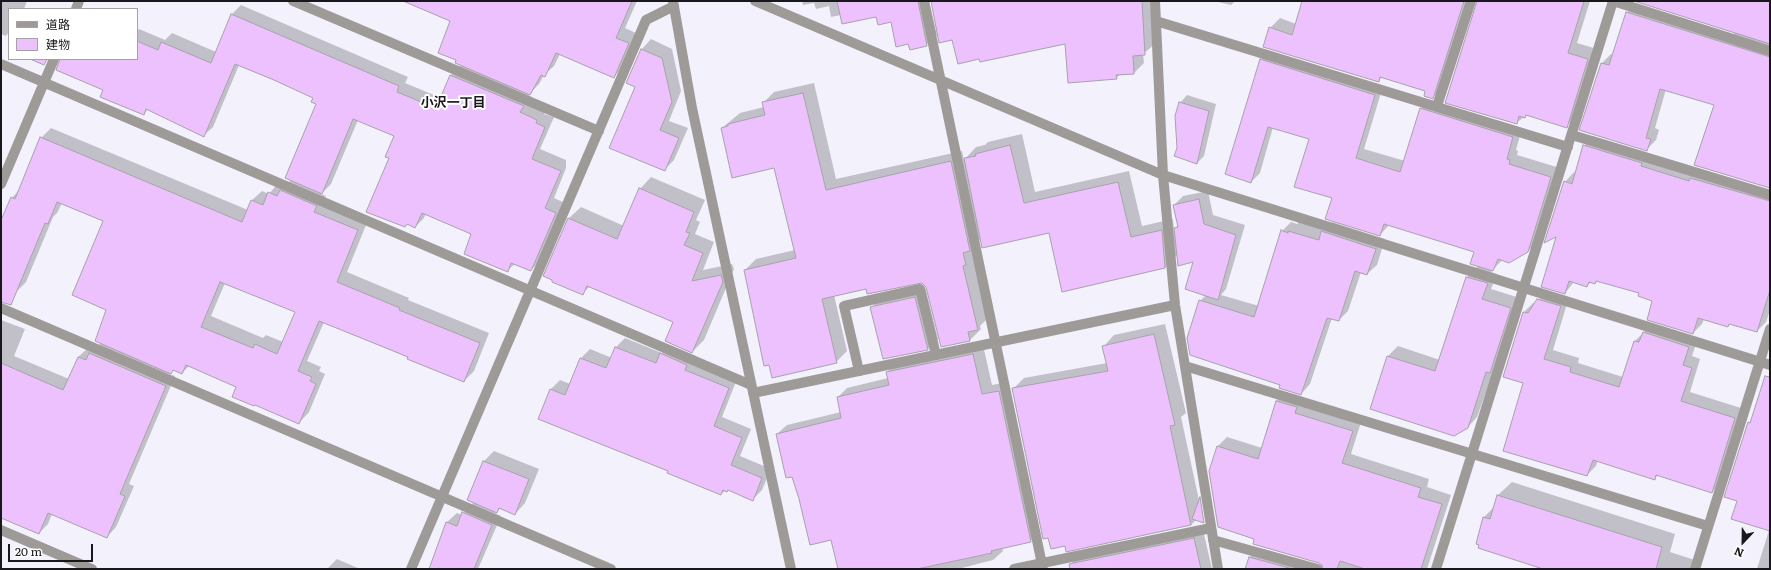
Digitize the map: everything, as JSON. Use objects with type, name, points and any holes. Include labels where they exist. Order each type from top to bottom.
[{"type":"street","points":[[292,1],[599,131]]},
{"type":"street","points":[[755,1],[1163,175],[1770,365]]},
{"type":"street","points":[[924,1],[1043,566]]},
{"type":"street","points":[[1155,1],[1163,175],[1175,305],[1218,569]]},
{"type":"street","points":[[1437,106],[1470,1]]},
{"type":"street","points":[[1436,569],[1525,288],[1613,1],[1770,51]]},
{"type":"street","points":[[411,569],[646,20],[673,4],[692,108],[791,569]]},
{"type":"street","points":[[1156,21],[1568,147]]},
{"type":"street","points":[[1,184],[54,60]]},
{"type":"street","points":[[1,64],[531,291],[752,389],[859,371],[1175,305]]},
{"type":"street","points":[[1572,135],[1770,196]]},
{"type":"street","points":[[859,371],[844,306],[920,289],[936,355]]},
{"type":"street","points":[[1,308],[611,569]]},
{"type":"street","points":[[1695,569],[1770,329]]},
{"type":"street","points":[[1185,366],[1708,526]]},
{"type":"street","points":[[1014,569],[1043,566],[1211,528]]},
{"type":"street","points":[[1,530],[92,569]]},
{"type":"street","points":[[1213,540],[1317,569]]},
{"type":"building","points":[[403,1],[632,1],[616,38],[629,43],[614,78],[556,53],[545,77],[541,75],[530,95],[455,63],[456,60],[438,53],[450,21]]},
{"type":"building","points":[[837,1],[918,1],[927,46],[910,50],[908,44],[896,47],[891,22],[878,25],[876,17],[842,24]]},
{"type":"building","points":[[931,1],[1142,1],[1145,55],[1133,56],[1134,74],[1116,75],[1117,79],[1068,83],[1065,44],[980,62],[979,59],[958,64],[952,40],[939,43]]},
{"type":"building","points":[[1302,1],[1464,1],[1433,99],[1424,96],[1425,91],[1380,77],[1379,82],[1263,47],[1269,27],[1292,35]]},
{"type":"building","points":[[1477,1],[1584,1],[1568,53],[1588,59],[1567,128],[1526,115],[1525,118],[1519,116],[1517,124],[1445,103]]},
{"type":"building","points":[[1634,1],[1770,1],[1770,44]]},
{"type":"building","points":[[1626,12],[1770,57],[1770,188],[1694,165],[1714,105],[1660,89],[1646,138],[1651,139],[1647,151],[1579,130],[1601,63],[1609,65]]},
{"type":"building","points":[[231,14],[399,86],[397,92],[436,108],[450,75],[524,106],[520,112],[537,120],[536,123],[545,127],[532,159],[561,171],[545,208],[556,213],[531,271],[511,263],[508,272],[464,254],[471,234],[422,213],[415,228],[407,224],[405,227],[366,212],[389,158],[385,157],[394,136],[353,119],[322,194],[285,178],[316,104],[311,102],[313,98],[274,80],[235,64],[204,137],[146,109],[144,115],[100,97],[103,90],[56,70],[60,60],[138,60],[138,41],[158,50],[161,42],[211,63]]},
{"type":"building","points":[[641,49],[662,58],[672,102],[660,130],[679,138],[665,171],[609,148],[635,87],[626,83]]},
{"type":"building","points":[[1260,59],[1375,95],[1356,158],[1400,172],[1420,108],[1513,137],[1507,159],[1510,160],[1509,164],[1551,177],[1528,252],[1509,263],[1498,259],[1493,271],[1470,264],[1474,252],[1384,224],[1380,236],[1325,219],[1332,198],[1294,187],[1309,139],[1268,127],[1251,183],[1225,174]]},
{"type":"building","points":[[32,60],[46,60],[44,65]]},
{"type":"building","points":[[803,93],[826,190],[951,161],[970,251],[963,253],[966,265],[963,266],[978,330],[968,332],[970,341],[941,347],[926,287],[922,283],[867,294],[866,289],[822,299],[837,363],[772,378],[769,365],[764,366],[744,270],[796,258],[774,168],[732,178],[721,128],[728,126],[728,124],[765,115],[762,102]]},
{"type":"building","points":[[1179,102],[1209,111],[1197,164],[1174,156],[1177,148],[1175,116]]},
{"type":"building","points":[[40,137],[242,222],[251,200],[263,205],[268,192],[277,196],[280,190],[317,206],[314,212],[358,230],[337,282],[400,308],[399,310],[480,343],[464,382],[407,359],[408,357],[319,321],[298,371],[312,377],[310,381],[316,384],[299,424],[232,397],[236,387],[186,365],[182,374],[173,370],[171,374],[95,341],[106,310],[72,295],[103,221],[57,202],[48,224],[45,223],[11,305],[1,302],[1,220],[11,197],[15,199]],"holes":[[[220,282],[295,312],[277,354],[255,344],[253,348],[201,327]]]},
{"type":"building","points":[[1010,145],[1024,203],[1118,182],[1131,237],[1162,230],[1165,268],[1062,292],[1049,233],[982,248],[964,158],[976,156],[975,154]]},
{"type":"building","points":[[1583,145],[1642,163],[1641,166],[1689,181],[1690,178],[1770,201],[1770,290],[1757,332],[1729,324],[1728,327],[1698,318],[1693,334],[1647,320],[1652,301],[1638,296],[1639,293],[1596,281],[1595,284],[1589,282],[1587,287],[1569,281],[1565,294],[1541,287],[1556,237],[1544,243],[1564,181],[1572,184]]},
{"type":"building","points":[[639,188],[694,212],[686,232],[690,233],[684,245],[703,253],[692,281],[721,275],[723,282],[692,353],[665,341],[673,322],[587,286],[583,295],[552,282],[552,280],[543,276],[568,218],[617,239]]},
{"type":"building","points":[[1199,199],[1204,224],[1236,235],[1218,300],[1185,289],[1193,262],[1178,266],[1174,228],[1178,227],[1173,205]]},
{"type":"building","points":[[1281,230],[1319,240],[1321,231],[1376,249],[1367,275],[1355,271],[1339,321],[1327,318],[1301,395],[1279,388],[1280,385],[1190,355],[1187,338],[1199,300],[1254,317]]},
{"type":"building","points":[[1466,277],[1488,283],[1482,299],[1511,308],[1490,373],[1486,372],[1468,428],[1454,436],[1370,409],[1387,356],[1435,371]]},
{"type":"building","points":[[915,297],[928,350],[883,359],[870,307]]},
{"type":"building","points":[[1537,299],[1561,306],[1544,359],[1571,367],[1570,372],[1619,387],[1634,341],[1639,342],[1643,332],[1689,347],[1683,365],[1692,368],[1681,401],[1735,418],[1712,493],[1656,475],[1655,480],[1593,460],[1587,476],[1503,451],[1523,383],[1503,377],[1523,312],[1528,313]]},
{"type":"building","points":[[1154,334],[1175,425],[1170,426],[1191,525],[1066,552],[1065,546],[1051,549],[1048,538],[1043,539],[1012,388],[1108,371],[1102,346]]},
{"type":"building","points":[[615,347],[656,363],[660,353],[687,365],[685,370],[729,388],[714,426],[742,438],[731,465],[762,478],[753,501],[728,490],[727,492],[723,490],[721,495],[667,473],[668,471],[538,419],[550,389],[565,395],[580,358],[606,368]]},
{"type":"building","points":[[89,353],[166,386],[120,494],[125,496],[107,538],[48,513],[39,534],[1,518],[1,363],[63,390],[78,357],[86,360]]},
{"type":"building","points":[[973,354],[982,394],[999,391],[1031,542],[991,551],[992,553],[917,569],[838,569],[831,540],[810,545],[792,477],[786,478],[776,434],[841,418],[837,397],[889,385],[886,372]]},
{"type":"building","points":[[1765,376],[1770,377],[1770,531],[1731,519],[1737,501],[1724,497],[1748,422],[1750,423]]},
{"type":"building","points":[[1276,401],[1297,407],[1295,413],[1353,431],[1342,463],[1421,488],[1418,497],[1442,504],[1421,569],[1365,569],[1340,561],[1337,569],[1323,569],[1322,565],[1319,563],[1253,544],[1254,539],[1218,527],[1209,471],[1217,446],[1258,459]]},
{"type":"building","points":[[483,461],[529,479],[515,515],[499,508],[497,513],[467,500]]},
{"type":"building","points":[[1497,495],[1662,547],[1656,569],[1543,569],[1478,548],[1479,545],[1476,544],[1483,517],[1490,519]]},
{"type":"building","points":[[1200,497],[1204,523],[1192,519]]},
{"type":"building","points":[[462,512],[492,525],[474,569],[429,569],[446,522],[457,526]]},
{"type":"building","points":[[1194,538],[1201,569],[1070,569],[1069,564]]},
{"type":"building","points":[[1249,557],[1293,569],[1245,569]]},
{"type":"district","name":"小沢一丁目","points":[[453,103]]}]
